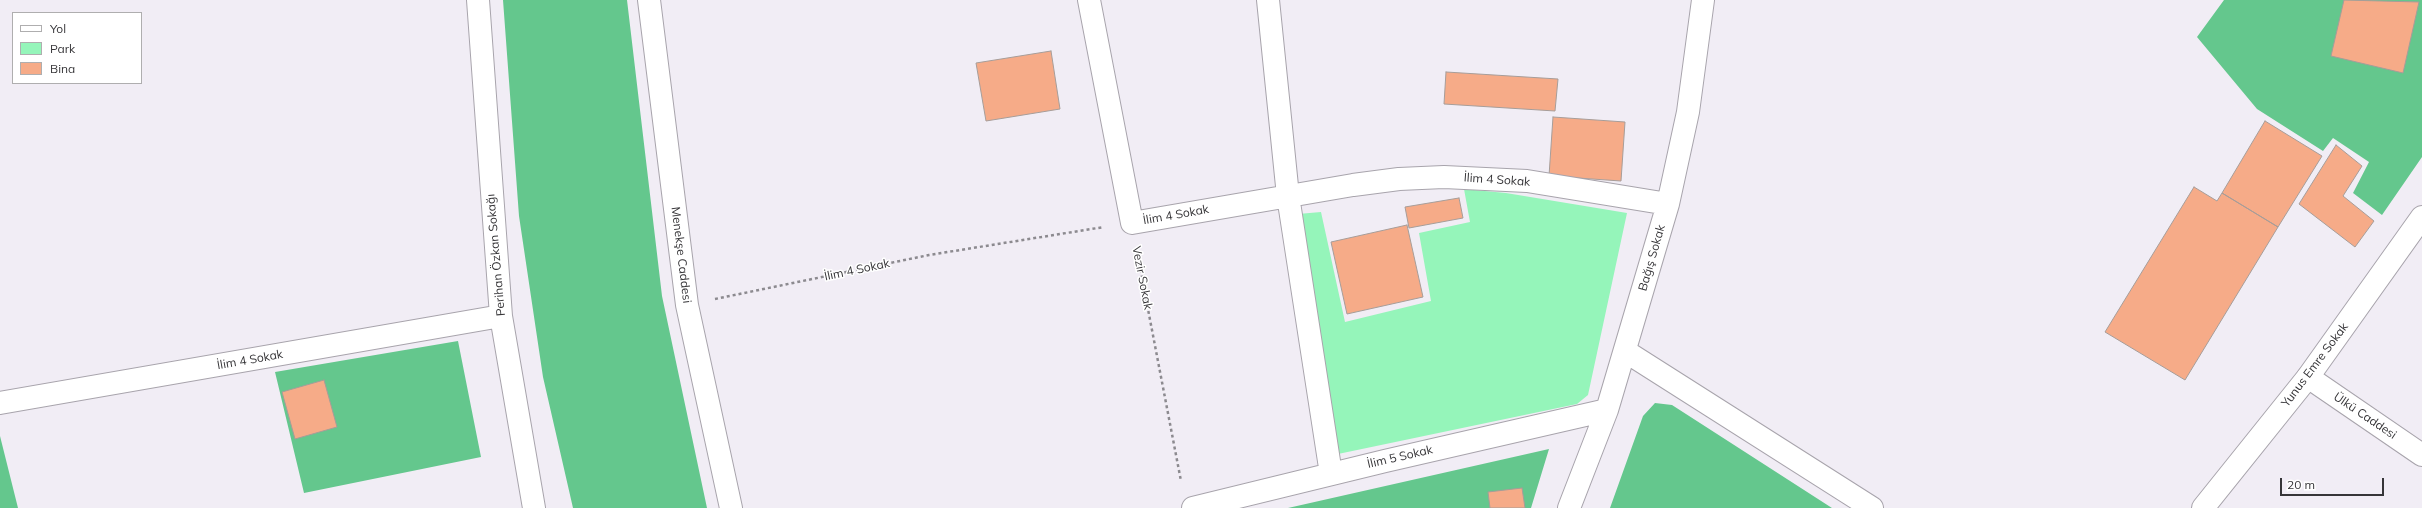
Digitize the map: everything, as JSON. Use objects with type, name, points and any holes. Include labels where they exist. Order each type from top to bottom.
[{"type":"street","name":"Perihan Özkan Sokağı","points":[[478,0],[501,316],[534,508]]},
{"type":"street","name":"Menekşe Caddesi","points":[[649,0],[687,305],[731,508]]},
{"type":"street","points":[[1089,0],[1132,222]]},
{"type":"street","points":[[1268,0],[1288,196],[1331,474]]},
{"type":"street","name":"Bağış Sokak","points":[[1569,508],[1607,410],[1668,204],[1688,112],[1703,0]]},
{"type":"street","name":"İlim 4 Sokak","points":[[1132,222],[1399,179],[1444,177],[1527,181],[1668,204]]},
{"type":"street","name":"Yunus Emre Sokak","points":[[2203,508],[2308,377],[2422,217]]},
{"type":"street","name":"İlim 4 Sokak","points":[[0,403],[501,316]]},
{"type":"street","points":[[1625,351],[1872,508]]},
{"type":"street","name":"Ülkü Caddesi","points":[[2308,377],[2422,455]]},
{"type":"street","name":"İlim 5 Sokak","points":[[1193,508],[1331,474],[1607,410]]},
{"type":"path","name":"İlim 4 Sokak","points":[[687,305],[929,255],[1132,222]]},
{"type":"path","name":"Vezir Sokak","points":[[1132,222],[1182,485]]},
{"type":"green space","points":[[503,0],[627,0],[662,296],[707,508],[573,508],[543,377],[519,216]]},
{"type":"green space","points":[[2224,0],[2422,0],[2422,157],[2382,215],[2353,193],[2369,162],[2333,138],[2323,151],[2257,109],[2197,37]]},
{"type":"green space","points":[[1464,189],[1506,193],[1627,213],[1588,395],[1577,404],[1338,454],[1298,214],[1321,212],[1345,322],[1431,301],[1419,233],[1470,222]]},
{"type":"green space","points":[[458,341],[481,457],[304,493],[275,372]]},
{"type":"green space","points":[[1655,403],[1672,405],[1832,508],[1610,508],[1643,416]]},
{"type":"green space","points":[[0,436],[18,508],[0,508]]},
{"type":"green space","points":[[1549,449],[1531,508],[1288,508]]},
{"type":"building","points":[[2344,0],[2419,2],[2403,73],[2331,56]]},
{"type":"building","points":[[1051,51],[1060,109],[986,121],[976,63]]},
{"type":"building","points":[[1446,72],[1558,79],[1555,111],[1444,104]]},
{"type":"building","points":[[1553,117],[1625,122],[1621,181],[1549,176]]},
{"type":"building","points":[[2265,121],[2322,156],[2278,227],[2222,193]]},
{"type":"building","points":[[2336,145],[2362,166],[2343,196],[2374,221],[2355,247],[2299,204]]},
{"type":"building","points":[[2194,187],[2217,201],[2222,193],[2278,227],[2185,380],[2105,332]]},
{"type":"building","points":[[1459,198],[1463,218],[1409,228],[1405,207]]},
{"type":"building","points":[[1407,225],[1423,297],[1347,314],[1331,242]]},
{"type":"building","points":[[324,380],[337,427],[295,439],[282,392]]},
{"type":"building","points":[[1522,488],[1525,508],[1490,508],[1488,492]]}]
